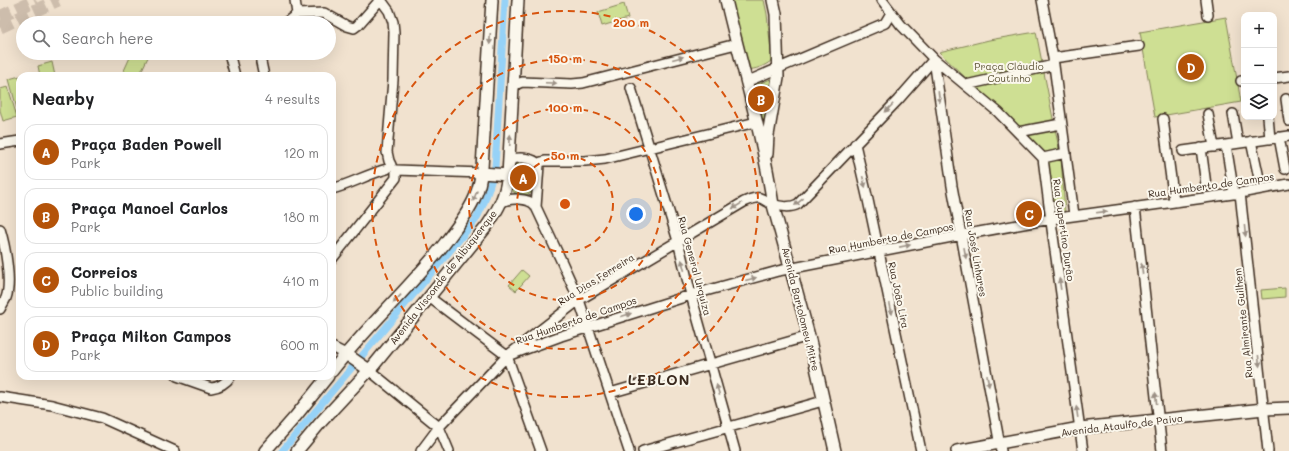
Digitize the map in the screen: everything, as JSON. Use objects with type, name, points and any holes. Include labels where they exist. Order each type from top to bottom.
[{"type":"main road","name":"Avenida Visconde de Albuquerque","points":[[336,366],[412,282],[458,226],[474,200],[481,181],[482,173],[492,0]]},
{"type":"main road","name":"Avenida Visconde de Albuquerque","points":[[299,451],[321,422],[369,370],[429,297],[486,226],[502,203],[508,175],[518,0]]},
{"type":"main road","name":"Avenida Bartolomeu Mitre","points":[[726,0],[756,122],[773,205],[782,234],[808,336],[835,451]]},
{"type":"main road","name":"Avenida Bartolomeu Mitre","points":[[766,168],[768,140],[778,84],[776,14],[773,0]]},
{"type":"main road","points":[[482,173],[508,175]]},
{"type":"main road","points":[[346,354],[369,370]]},
{"type":"main road","points":[[265,451],[325,380]]},
{"type":"main road","name":"Avenida Ataulfo de Paiva","points":[[957,451],[1000,447],[1080,428],[1264,409],[1289,408]]},
{"type":"street","points":[[296,0],[297,14]]},
{"type":"street","points":[[336,20],[354,28],[380,0],[389,11],[393,22],[394,32],[393,80],[387,152],[396,178],[336,254]]},
{"type":"street","points":[[882,0],[890,13],[934,59],[998,112],[1043,158],[1066,153]]},
{"type":"street","points":[[1042,0],[1053,62],[1074,215]]},
{"type":"street","points":[[1206,0],[1208,16]]},
{"type":"street","points":[[294,16],[297,14],[324,13],[329,16]]},
{"type":"street","points":[[746,82],[885,23],[890,13]]},
{"type":"street","points":[[513,86],[522,82],[583,83],[736,44]]},
{"type":"street","points":[[966,85],[1053,62],[1139,46]]},
{"type":"street","name":"Rua Dias Ferreira","points":[[421,451],[439,427],[507,356],[579,300],[744,202],[755,198],[761,198],[773,205],[785,207],[795,206],[798,204],[898,100],[934,59]]},
{"type":"street","name":"Rua José Linhares","points":[[934,59],[942,123],[1000,447]]},
{"type":"street","points":[[230,60],[234,72]]},
{"type":"street","points":[[261,62],[263,72]]},
{"type":"street","points":[[1277,78],[1289,76]]},
{"type":"street","name":"Rua General Urquiza","points":[[631,88],[678,241],[691,294],[735,451]]},
{"type":"street","points":[[1286,99],[1289,121]]},
{"type":"street","points":[[1208,114],[1214,147]]},
{"type":"street","points":[[1233,114],[1238,143]]},
{"type":"street","points":[[1163,119],[1174,201]]},
{"type":"street","points":[[1268,120],[1270,139]]},
{"type":"street","points":[[629,451],[579,300],[535,205],[539,165],[543,161],[605,160],[756,122]]},
{"type":"street","points":[[1018,132],[1062,124]]},
{"type":"street","points":[[1183,150],[1289,136]]},
{"type":"street","points":[[1279,137],[1285,169]]},
{"type":"street","points":[[1252,141],[1259,178]]},
{"type":"street","points":[[0,144],[16,142]]},
{"type":"street","name":"Rua João Lira","points":[[855,144],[921,451]]},
{"type":"street","name":"Rua Almirante Guilhem","points":[[1226,145],[1237,193],[1268,451]]},
{"type":"street","points":[[1201,148],[1206,185]]},
{"type":"street","points":[[509,162],[515,158],[534,160],[539,165]]},
{"type":"street","name":"Rua Cupertino Durão","points":[[1043,158],[1083,451]]},
{"type":"street","points":[[336,188],[379,171],[392,168],[482,173]]},
{"type":"street","name":"Rua Humberto de Campos","points":[[507,356],[589,327],[691,294],[790,269],[962,235],[1074,215],[1237,193],[1289,184]]},
{"type":"street","points":[[506,188],[508,192],[519,197],[529,198],[536,195]]},
{"type":"street","points":[[502,203],[509,199],[528,201],[535,205]]},
{"type":"street","points":[[1135,207],[1162,451]]},
{"type":"street","points":[[0,229],[8,276],[6,297],[0,309]]},
{"type":"street","points":[[429,297],[507,356],[541,451]]},
{"type":"street","points":[[610,393],[808,336]]},
{"type":"street","points":[[336,349],[346,354]]},
{"type":"street","points":[[369,370],[439,427],[449,451]]},
{"type":"street","points":[[188,380],[211,388],[223,384],[227,380]]},
{"type":"street","points":[[0,397],[52,405],[102,418],[175,451]]},
{"type":"street","points":[[643,451],[824,401]]},
{"type":"green space","points":[[732,0],[764,0],[772,60],[764,66],[746,69]]},
{"type":"green space","points":[[624,4],[628,18],[602,26],[598,12]]},
{"type":"green space","points":[[1226,17],[1241,102],[1155,117],[1140,32]]},
{"type":"green space","name":"Praça Cláudio Coutinho","points":[[1036,32],[1059,149],[1043,153],[939,52],[989,40]]},
{"type":"green space","points":[[129,60],[147,60],[141,72],[123,72]]},
{"type":"green space","points":[[52,62],[54,72],[39,72],[38,66]]},
{"type":"green space","points":[[16,77],[16,105],[9,79]]},
{"type":"green space","points":[[772,79],[764,130],[752,86]]},
{"type":"green space","points":[[8,87],[16,117],[3,121],[0,110],[0,89]]},
{"type":"green space","points":[[1061,158],[1065,211],[1054,214],[1047,162]]},
{"type":"green space","points":[[518,162],[533,163],[536,165],[533,191],[525,195],[518,194],[510,188],[512,165]]},
{"type":"green space","points":[[522,270],[529,276],[516,291],[509,285]]},
{"type":"green space","points":[[1285,288],[1285,297],[1262,299],[1261,290]]},
{"type":"waterway","points":[[282,451],[479,215],[487,195],[495,167],[505,0]]},
{"type":"tunnel","points":[[0,17],[36,0]]},
{"type":"tunnel","points":[[24,16],[58,0]]},
{"type":"tunnel","points":[[0,27],[16,20]]},
{"type":"place","name":"Praça Milton Campos","points":[[1191,67]]},
{"type":"place","name":"Praça Manoel Carlos","points":[[761,99]]},
{"type":"place","name":"Praça Baden Powell","points":[[523,178]]},
{"type":"place","name":"Correios","points":[[1029,214]]},
{"type":"district","name":"LEBLON","points":[[659,379]]}]
